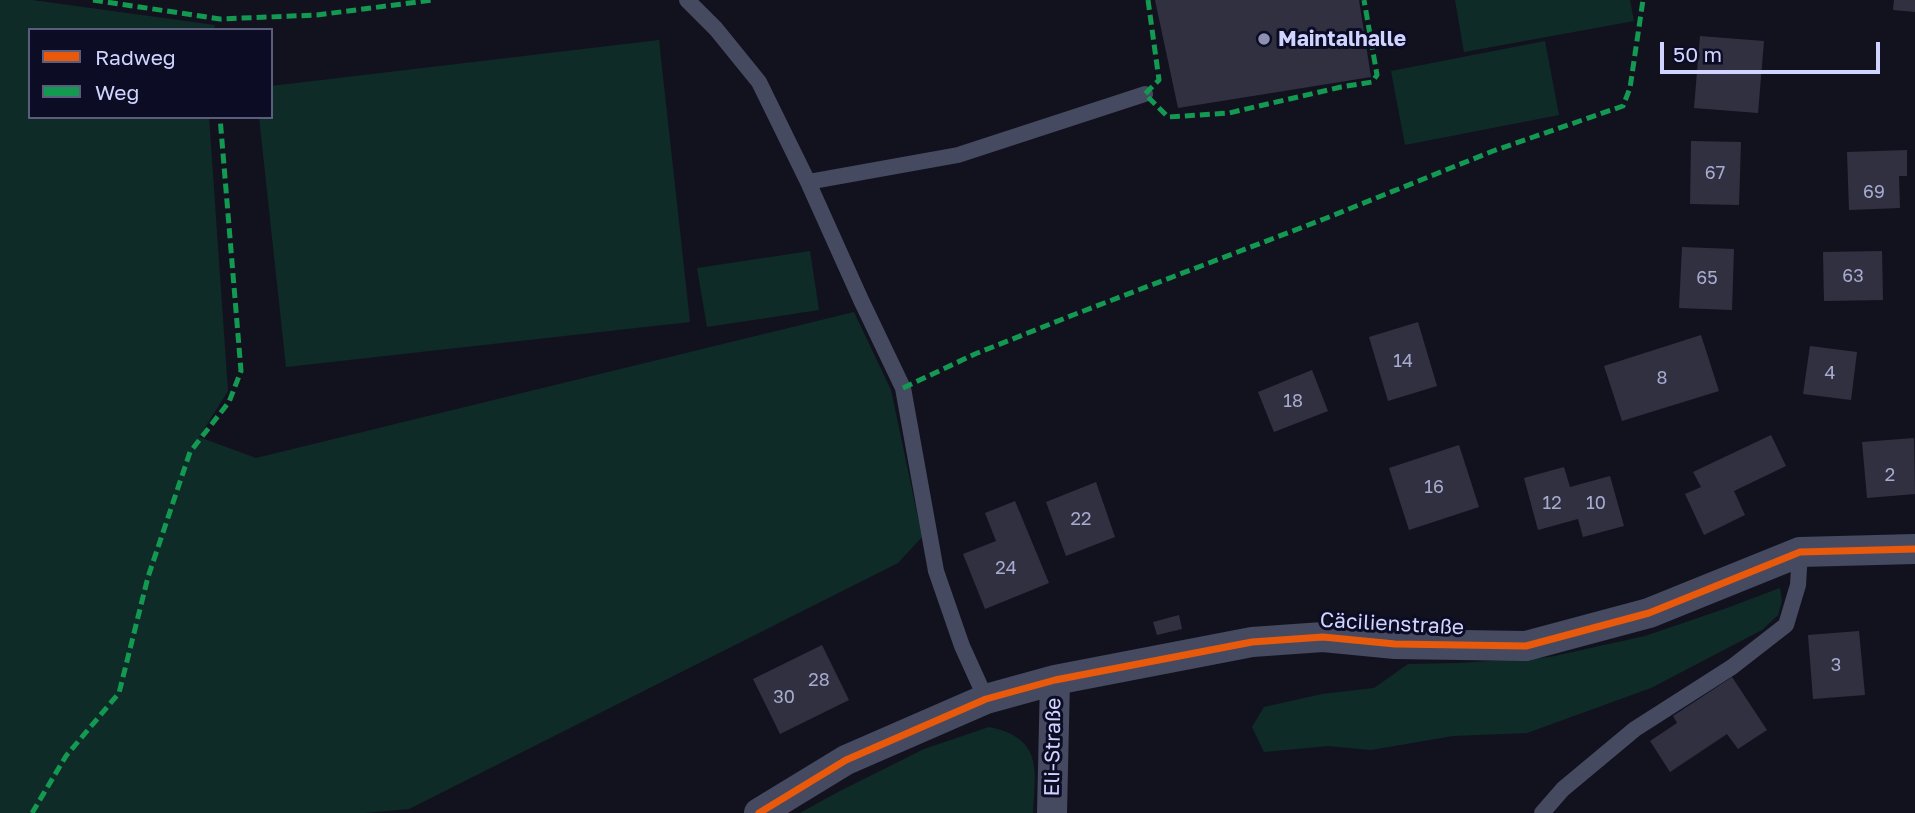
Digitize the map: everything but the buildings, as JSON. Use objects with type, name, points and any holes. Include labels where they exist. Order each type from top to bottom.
[{"type":"street","name":"Cäcilienstraße","points":[[759,813],[846,760],[986,699],[1055,680],[1252,642],[1323,636],[1395,644],[1526,646],[1649,613],[1800,552],[1915,549]]},
{"type":"street","name":"Eli-Straße","points":[[1052,813],[1055,680]]},
{"type":"lane","points":[[687,0],[716,29],[759,82],[903,388],[936,571],[962,646],[986,699]]},
{"type":"lane","points":[[808,182],[958,155],[1145,94]]},
{"type":"lane","points":[[1542,813],[1563,789],[1635,729],[1732,667],[1786,625],[1798,586],[1800,552]]},
{"type":"green space","points":[[0,0],[32,0],[215,25],[214,28],[28,28],[28,119],[209,119],[228,391],[199,437],[256,458],[854,312],[891,390],[922,537],[898,563],[409,809],[364,813],[0,813]]},
{"type":"green space","points":[[1455,0],[1630,0],[1634,21],[1464,52]]},
{"type":"green space","points":[[659,40],[690,322],[286,367],[259,119],[273,119],[273,86]]},
{"type":"green space","points":[[1545,41],[1559,115],[1405,145],[1391,71]]},
{"type":"green space","points":[[810,251],[819,310],[707,327],[697,268]]},
{"type":"green space","points":[[1780,588],[1782,601],[1778,615],[1762,630],[1651,688],[1527,733],[1453,736],[1371,750],[1328,746],[1264,752],[1252,727],[1264,707],[1322,694],[1374,688],[1408,664],[1550,657],[1645,636]]},
{"type":"green space","points":[[989,727],[1006,732],[1027,747],[1034,769],[1033,813],[800,813],[924,749]]},
{"type":"marked path","points":[[93,0],[220,19],[317,15],[433,0]]},
{"type":"marked path","points":[[1148,0],[1159,80],[1145,94],[1168,117],[1229,113],[1372,82],[1377,75],[1364,0]]},
{"type":"marked path","points":[[903,388],[975,354],[1073,315],[1493,151],[1623,106],[1630,88],[1643,0]]},
{"type":"marked path","points":[[32,813],[66,756],[119,693],[148,577],[190,452],[229,402],[241,371],[220,119]]},
{"type":"cycle path","points":[[759,813],[846,760],[986,699],[1055,680],[1252,642],[1323,637],[1395,644],[1526,646],[1649,613],[1800,552],[1915,549]]},
{"type":"place","name":"Maintalhalle","points":[[1264,39]]}]
